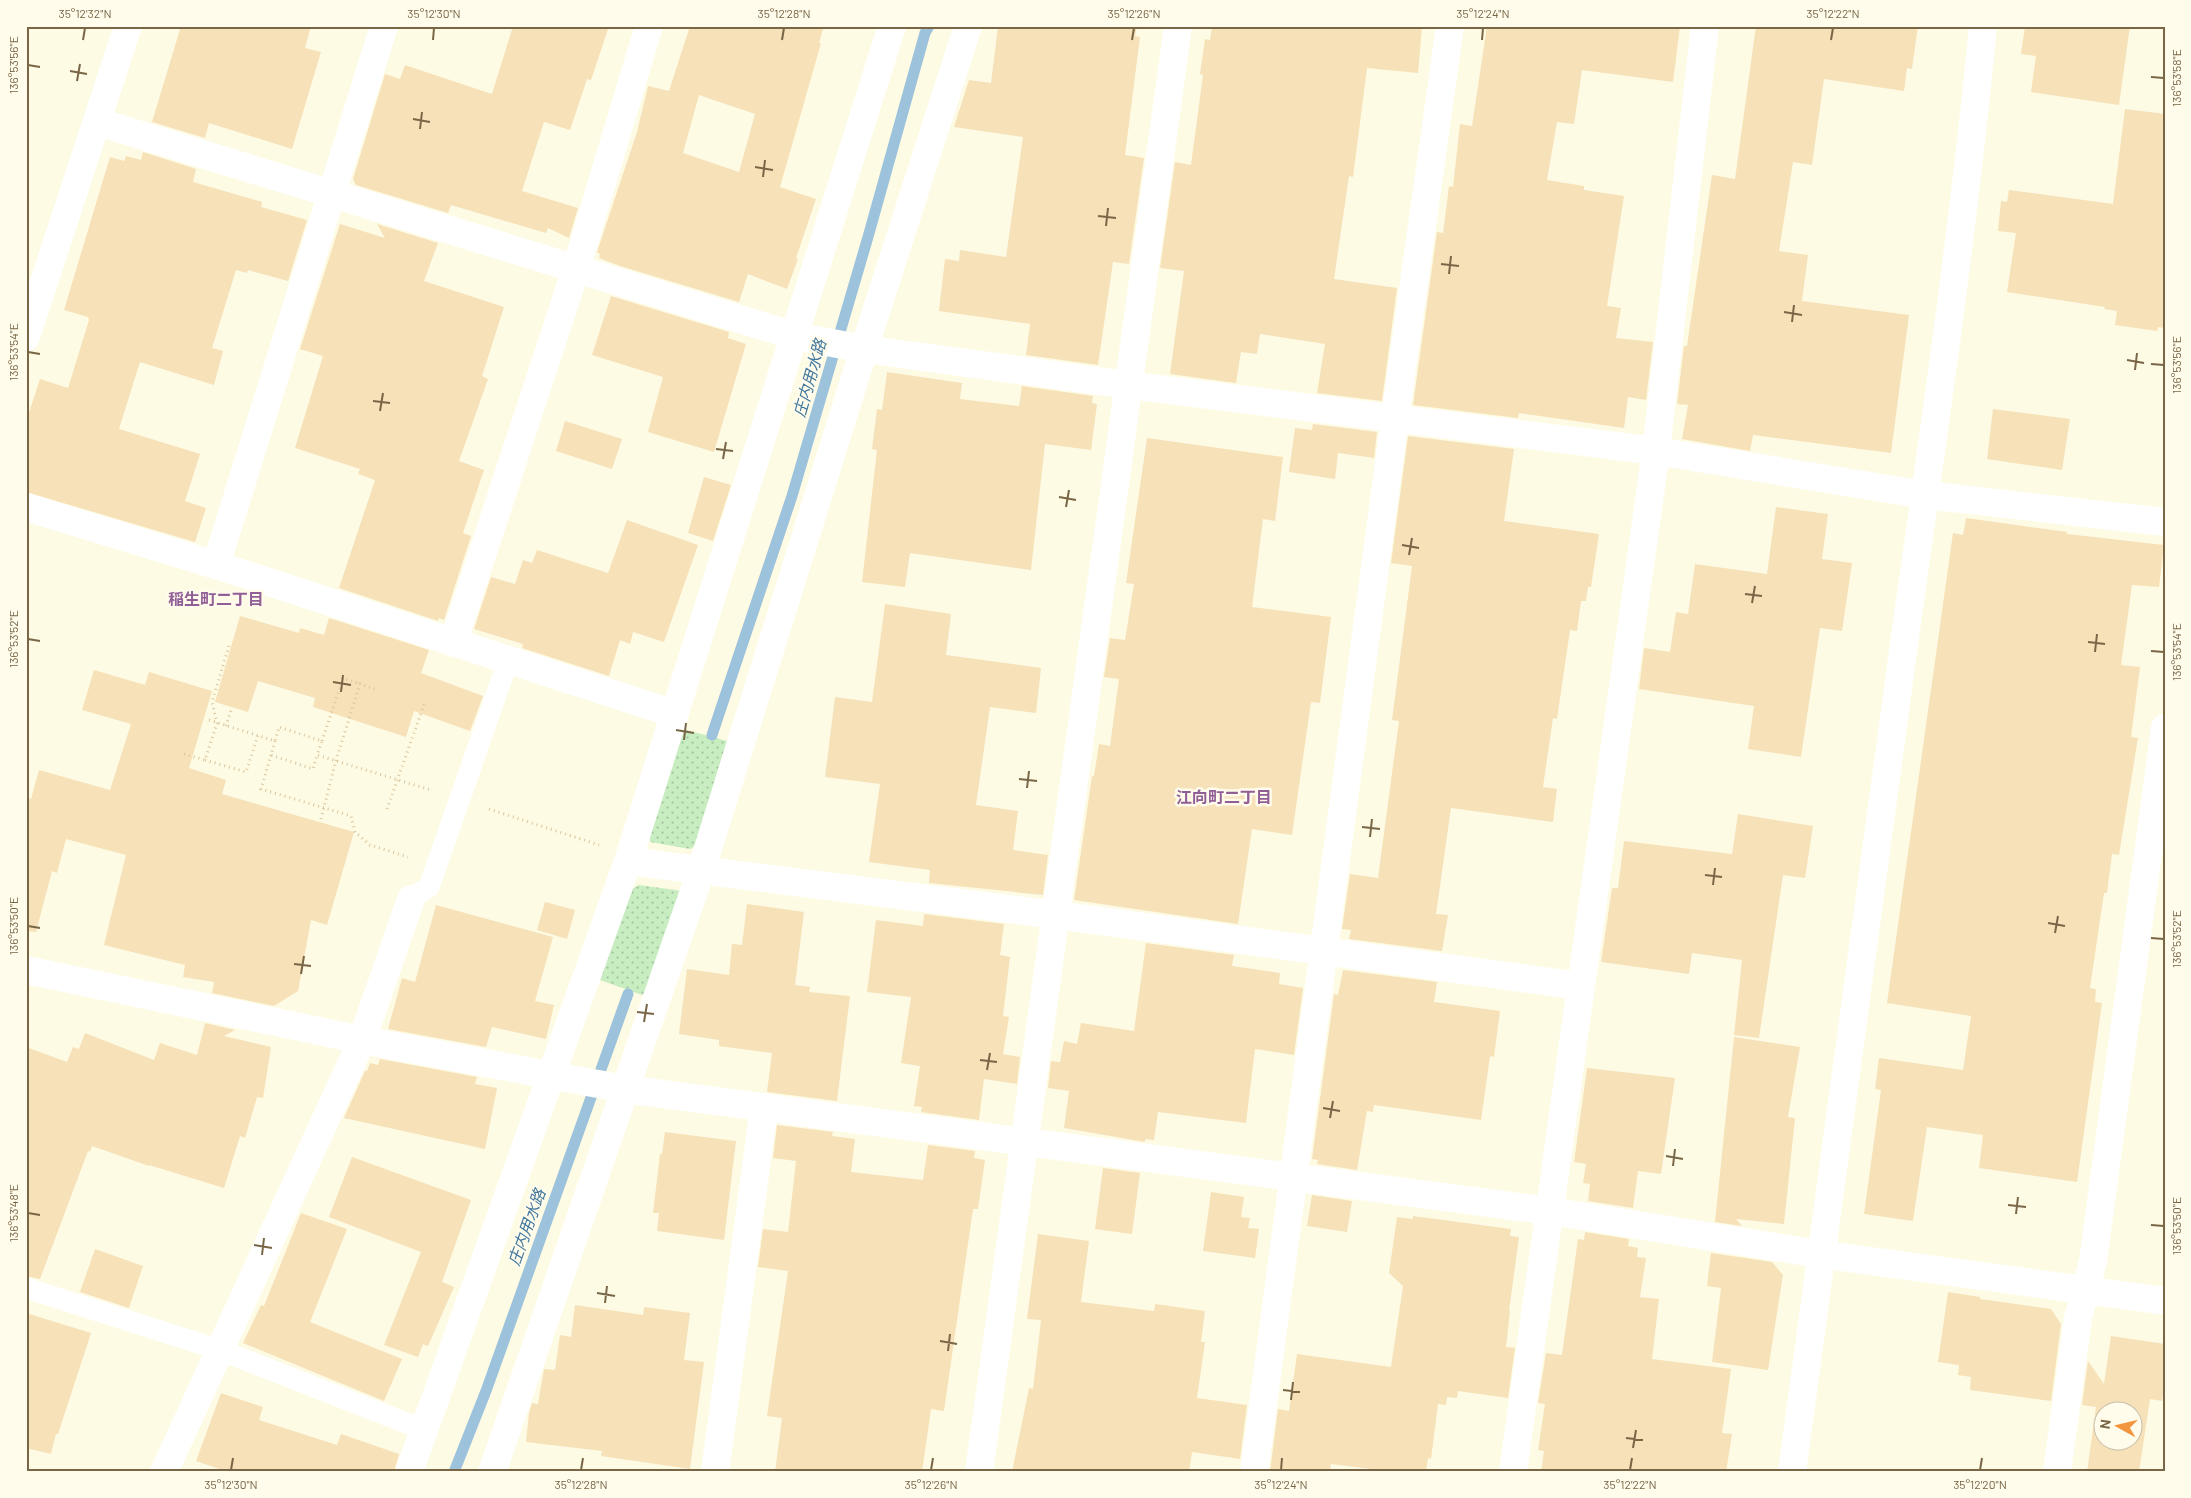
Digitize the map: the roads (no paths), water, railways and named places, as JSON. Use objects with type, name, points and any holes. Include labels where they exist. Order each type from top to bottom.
[{"type":"street","points":[[26,337],[128,26]]},
{"type":"street","points":[[216,565],[384,26]]},
{"type":"street","points":[[453,643],[576,269],[649,26]]},
{"type":"street","points":[[409,1472],[628,861],[892,26]]},
{"type":"street","points":[[492,1472],[701,871],[864,348],[968,26]]},
{"type":"street","points":[[979,1472],[1178,26]]},
{"type":"street","points":[[1254,1472],[1295,1177],[1395,418],[1450,26]]},
{"type":"street","points":[[1513,1472],[1656,451],[1705,26]]},
{"type":"street","points":[[1792,1472],[1819,1254],[1925,494],[1976,99],[1983,26]]},
{"type":"street","points":[[98,122],[795,336],[864,348],[1128,385],[1656,451],[1925,494],[2165,522]]},
{"type":"street","points":[[26,507],[216,565],[675,714]]},
{"type":"street","points":[[2057,1472],[2078,1318],[2094,1261],[2165,728]]},
{"type":"street","points":[[628,861],[1056,915],[1581,986]]},
{"type":"street","points":[[164,1472],[362,1040],[411,899]]},
{"type":"street","points":[[26,970],[362,1040],[625,1089],[1550,1210],[1819,1254],[2165,1301]]},
{"type":"street","points":[[715,1472],[764,1107]]},
{"type":"lane","points":[[411,899],[430,887],[508,661]]},
{"type":"lane","points":[[26,1288],[220,1350],[424,1430]]},
{"type":"waterway","name":"庄内用水路","points":[[712,735],[792,496],[868,237],[925,33],[929,26]]},
{"type":"waterway","name":"庄内用水路","points":[[454,1472],[486,1391],[628,994]]},
{"type":"district","name":"稲生町二丁目","points":[[216,598]]},
{"type":"district","name":"江向町二丁目","points":[[1224,796]]}]
